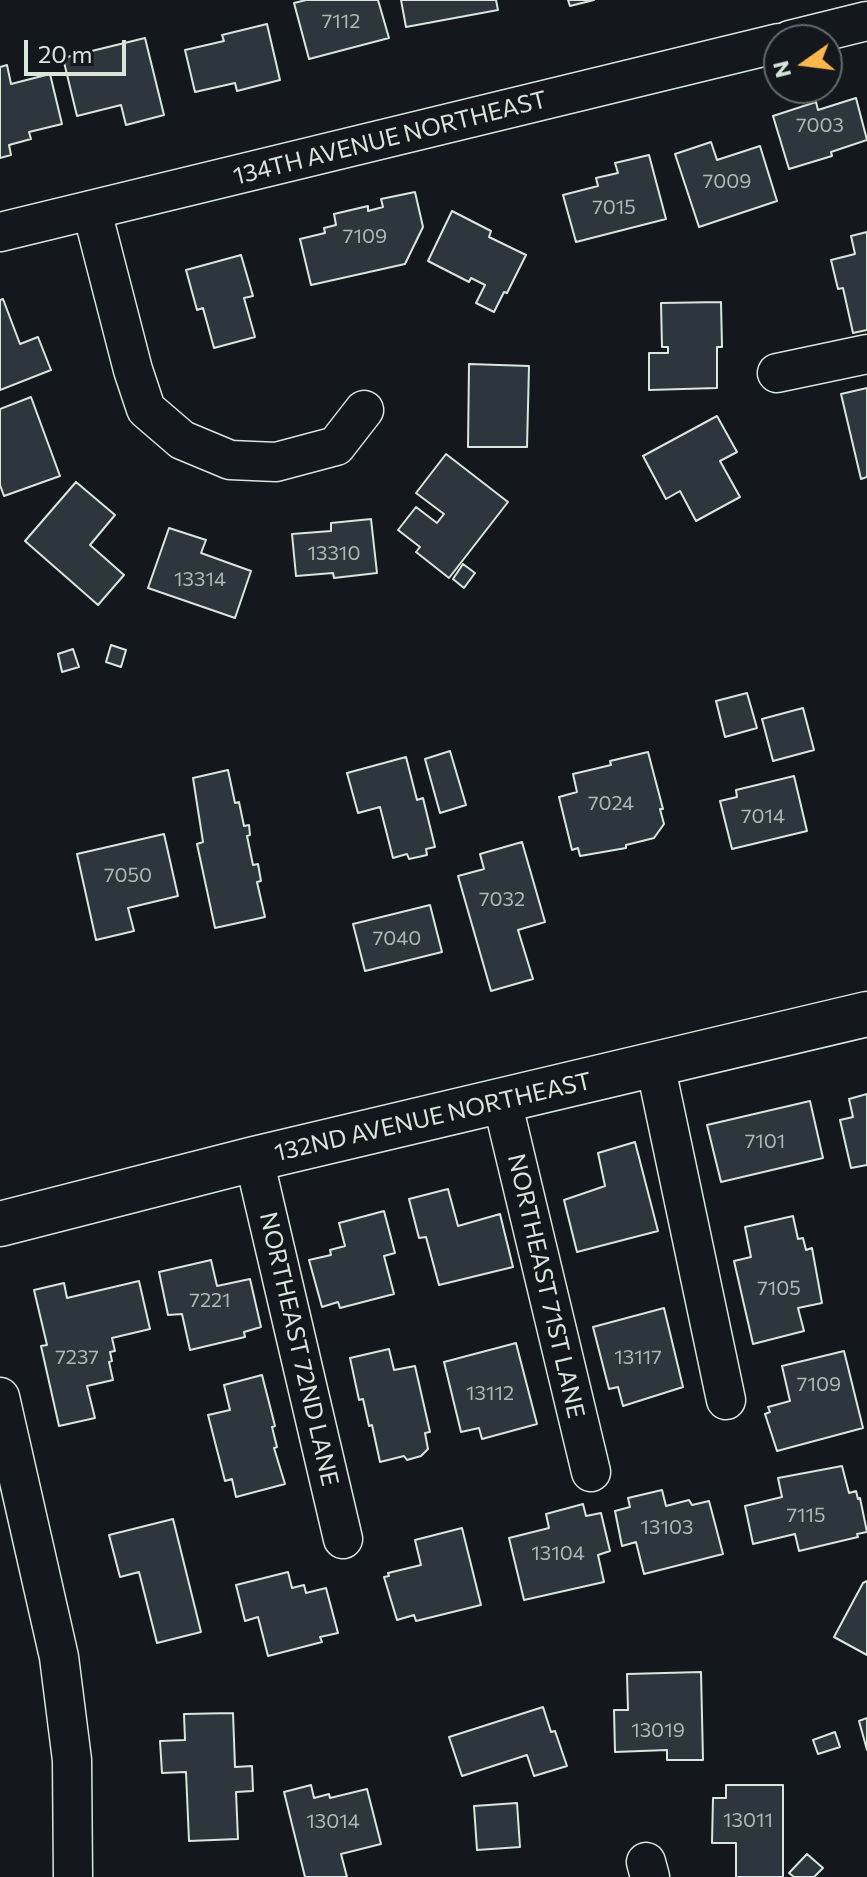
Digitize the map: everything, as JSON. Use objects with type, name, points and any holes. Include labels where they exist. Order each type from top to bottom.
[{"type":"main road","name":"132ND AVENUE NORTHEAST","points":[[0,1224],[254,1159],[867,1014]]},
{"type":"street","points":[[843,27],[867,21]]},
{"type":"street","name":"134TH AVENUE NORTHEAST","points":[[0,232],[763,47]]},
{"type":"street","points":[[92,211],[146,409],[182,440],[230,460],[276,462],[336,446],[364,410]]},
{"type":"street","points":[[777,373],[867,354]]},
{"type":"street","points":[[655,1064],[726,1400]]},
{"type":"street","name":"NORTHEAST 71ST LANE","points":[[502,1101],[591,1472]]},
{"type":"street","name":"NORTHEAST 72ND LANE","points":[[254,1159],[343,1539]]},
{"type":"street","points":[[0,1397],[59,1657],[72,1760],[73,1877]]},
{"type":"building","points":[[306,0],[378,0],[389,38],[309,59],[294,3]]},
{"type":"building","points":[[401,0],[496,0],[498,10],[406,27]]},
{"type":"building","points":[[568,0],[594,0],[570,6]]},
{"type":"building","points":[[267,24],[280,80],[237,91],[235,83],[195,92],[185,50],[224,41],[222,35]]},
{"type":"building","points":[[145,38],[164,115],[126,125],[121,105],[77,116],[63,58]]},
{"type":"building","points":[[7,65],[11,84],[50,74],[62,124],[29,132],[31,139],[9,145],[11,155],[0,158],[0,67]]},
{"type":"building","points":[[856,98],[867,140],[831,152],[832,156],[789,169],[773,116],[810,104],[816,104],[818,110]]},
{"type":"building","points":[[711,142],[717,160],[760,146],[777,201],[699,227],[675,154]]},
{"type":"building","points":[[649,155],[666,219],[576,242],[563,195],[598,186],[596,178],[618,173],[615,163]]},
{"type":"building","points":[[415,192],[423,227],[405,264],[311,285],[300,239],[325,233],[324,228],[336,225],[334,214],[368,206],[368,211],[383,207],[381,199]]},
{"type":"building","points":[[452,211],[491,231],[489,237],[526,255],[494,312],[476,303],[485,285],[471,278],[469,282],[428,261]]},
{"type":"building","points":[[867,232],[867,330],[853,333],[843,288],[838,289],[831,260],[855,254],[851,236]]},
{"type":"building","points":[[241,255],[253,296],[244,298],[255,337],[214,348],[203,308],[197,310],[186,270]]},
{"type":"building","points":[[3,299],[20,344],[38,337],[51,370],[0,390],[0,300]]},
{"type":"building","points":[[721,302],[722,347],[717,347],[717,388],[649,390],[649,353],[668,353],[668,347],[662,347],[661,303]]},
{"type":"building","points":[[469,364],[529,366],[527,447],[468,447]]},
{"type":"building","points":[[867,388],[867,477],[861,479],[841,394]]},
{"type":"building","points":[[31,397],[60,476],[4,496],[0,485],[0,409]]},
{"type":"building","points":[[717,416],[737,452],[720,461],[740,497],[696,521],[680,491],[666,499],[643,456]]},
{"type":"building","points":[[446,454],[508,502],[449,578],[416,552],[420,547],[398,530],[416,507],[437,523],[444,514],[416,493]]},
{"type":"building","points":[[76,482],[115,515],[90,545],[124,575],[98,605],[25,541]]},
{"type":"building","points":[[371,519],[377,573],[334,578],[333,573],[296,576],[292,534],[331,531],[331,523]]},
{"type":"building","points":[[169,528],[206,540],[201,553],[251,571],[235,618],[148,588]]},
{"type":"building","points":[[463,564],[475,573],[464,588],[453,579]]},
{"type":"building","points":[[111,645],[126,650],[121,667],[106,662]]},
{"type":"building","points":[[73,649],[79,667],[62,672],[58,654]]},
{"type":"building","points":[[747,693],[757,728],[725,737],[716,701]]},
{"type":"building","points":[[803,708],[814,750],[773,761],[762,719]]},
{"type":"building","points":[[450,751],[466,805],[440,813],[425,759]]},
{"type":"building","points":[[648,752],[664,824],[654,838],[626,845],[626,848],[580,856],[578,848],[572,850],[559,797],[577,792],[573,774]]},
{"type":"building","points":[[406,757],[417,800],[423,798],[435,847],[426,849],[427,855],[409,859],[407,854],[393,858],[380,807],[358,813],[347,773]]},
{"type":"building","points":[[228,770],[235,803],[239,802],[244,826],[249,825],[250,835],[247,836],[253,865],[258,864],[261,881],[257,882],[265,917],[215,928],[197,844],[203,842],[193,778]]},
{"type":"building","points":[[794,776],[807,831],[732,849],[720,801],[737,797],[736,790]]},
{"type":"building","points":[[164,834],[178,896],[128,908],[134,931],[96,940],[77,854]]},
{"type":"building","points":[[522,842],[545,922],[518,930],[533,979],[491,991],[458,876],[484,869],[480,854]]},
{"type":"building","points":[[430,905],[442,952],[365,971],[353,924]]},
{"type":"building","points":[[867,1094],[867,1165],[851,1168],[840,1120],[853,1117],[849,1099]]},
{"type":"building","points":[[810,1101],[823,1158],[721,1182],[707,1125]]},
{"type":"building","points":[[635,1142],[658,1231],[577,1252],[564,1200],[605,1186],[598,1153]]},
{"type":"building","points":[[448,1189],[458,1226],[500,1214],[513,1267],[439,1285],[426,1237],[419,1238],[409,1199]]},
{"type":"building","points":[[384,1211],[395,1253],[384,1256],[394,1294],[340,1308],[338,1302],[322,1307],[309,1260],[331,1255],[330,1250],[345,1246],[339,1223]]},
{"type":"building","points":[[793,1216],[798,1239],[803,1238],[806,1250],[812,1248],[822,1303],[798,1308],[804,1331],[753,1344],[734,1261],[751,1257],[745,1227]]},
{"type":"building","points":[[211,1260],[217,1286],[250,1279],[261,1327],[244,1332],[245,1337],[190,1350],[182,1314],[168,1315],[159,1272]]},
{"type":"building","points":[[139,1281],[150,1329],[112,1338],[115,1351],[110,1352],[112,1361],[109,1362],[113,1380],[87,1386],[95,1418],[59,1426],[41,1346],[47,1345],[34,1290],[64,1283],[67,1298]]},
{"type":"building","points":[[664,1308],[683,1387],[623,1406],[618,1387],[609,1389],[593,1327]]},
{"type":"building","points":[[516,1343],[537,1424],[482,1439],[479,1428],[461,1432],[444,1362]]},
{"type":"building","points":[[389,1349],[394,1370],[415,1366],[430,1432],[425,1433],[428,1449],[421,1456],[407,1460],[404,1456],[380,1462],[372,1425],[369,1426],[363,1399],[359,1400],[350,1358]]},
{"type":"building","points":[[844,1351],[863,1428],[777,1451],[765,1414],[770,1412],[768,1407],[790,1401],[782,1366]]},
{"type":"building","points":[[262,1375],[275,1426],[272,1427],[277,1447],[274,1448],[285,1484],[236,1497],[232,1479],[225,1481],[208,1415],[230,1410],[224,1385]]},
{"type":"building","points":[[842,1466],[849,1493],[856,1491],[860,1498],[867,1532],[799,1551],[795,1534],[753,1544],[745,1506],[782,1497],[778,1478]]},
{"type":"building","points":[[662,1490],[666,1506],[689,1500],[692,1505],[709,1501],[723,1554],[644,1574],[636,1542],[622,1546],[615,1511],[630,1507],[628,1498]]},
{"type":"building","points":[[583,1504],[586,1516],[601,1513],[610,1551],[598,1555],[604,1582],[524,1600],[509,1538],[549,1528],[546,1514]]},
{"type":"building","points":[[173,1519],[201,1632],[157,1643],[139,1572],[120,1577],[109,1535]]},
{"type":"building","points":[[462,1528],[481,1605],[416,1621],[414,1615],[397,1620],[384,1577],[389,1576],[388,1573],[421,1565],[415,1540]]},
{"type":"building","points":[[288,1572],[292,1588],[304,1585],[306,1593],[326,1588],[338,1633],[320,1637],[322,1642],[268,1656],[258,1617],[245,1621],[236,1585]]},
{"type":"building","points":[[867,1581],[867,1655],[834,1637],[863,1583]]},
{"type":"building","points":[[701,1672],[703,1760],[667,1760],[667,1750],[615,1752],[614,1710],[628,1710],[627,1674]]},
{"type":"building","points":[[543,1707],[567,1766],[534,1776],[527,1755],[462,1776],[449,1737]]},
{"type":"building","points":[[233,1713],[235,1767],[252,1766],[253,1791],[236,1792],[238,1839],[189,1841],[186,1772],[162,1773],[160,1741],[185,1740],[184,1714]]},
{"type":"building","points":[[867,1718],[867,1750],[859,1721]]},
{"type":"building","points":[[835,1732],[840,1747],[818,1754],[813,1740]]},
{"type":"building","points":[[311,1785],[314,1798],[329,1794],[330,1798],[367,1789],[381,1844],[341,1854],[347,1877],[305,1877],[284,1792]]},
{"type":"building","points":[[726,1785],[783,1785],[783,1877],[736,1877],[736,1843],[712,1843],[713,1798],[726,1798]]},
{"type":"building","points":[[517,1803],[520,1847],[477,1850],[474,1806]]},
{"type":"building","points":[[807,1854],[823,1868],[814,1877],[794,1877],[789,1873]]}]
